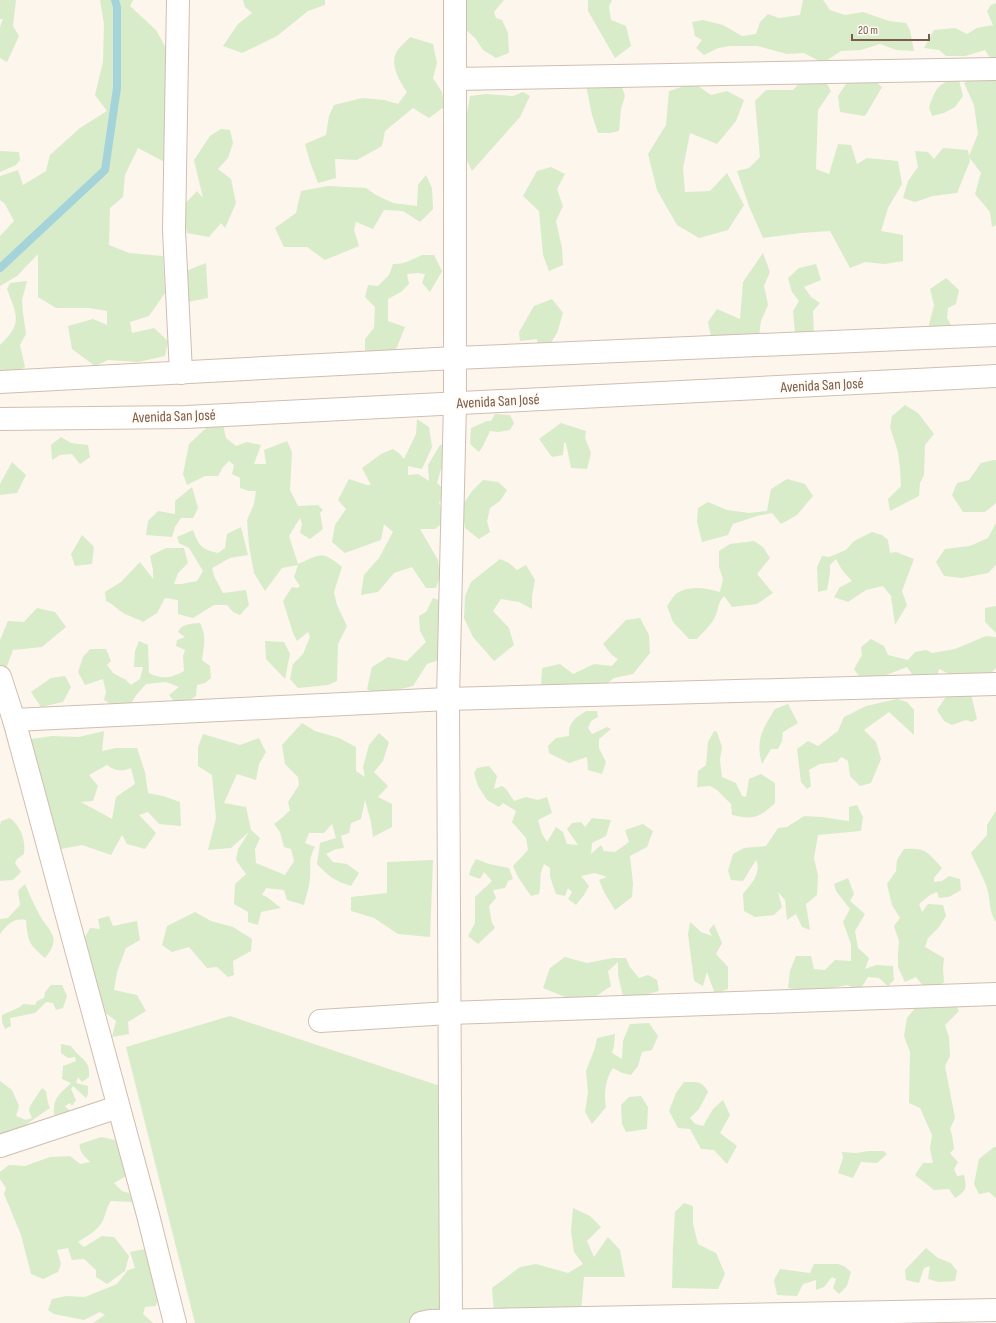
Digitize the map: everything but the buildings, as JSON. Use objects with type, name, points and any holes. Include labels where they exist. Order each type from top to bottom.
[{"type":"street","points":[[178,0],[174,230],[181,373]]},
{"type":"street","points":[[451,1322],[448,699],[455,403],[455,0]]},
{"type":"street","points":[[455,79],[996,69]]},
{"type":"street","points":[[0,382],[455,358],[996,335]]},
{"type":"street","name":"Avenida San José","points":[[0,419],[186,417],[996,376]]},
{"type":"street","points":[[0,677],[14,720],[148,1214],[176,1323]]},
{"type":"street","points":[[14,720],[448,699],[996,684]]},
{"type":"street","points":[[320,1021],[449,1013],[996,994]]},
{"type":"street","points":[[0,1146],[118,1107]]},
{"type":"street","points":[[421,1323],[430,1321],[451,1322],[996,1310]]},
{"type":"green space","points":[[0,0],[16,0],[13,26],[19,36],[7,62],[0,58],[0,27],[3,19],[0,19]]},
{"type":"green space","points":[[100,0],[133,0],[130,6],[156,30],[176,66],[174,167],[138,148],[125,175],[123,197],[110,208],[109,245],[129,253],[163,256],[165,293],[149,316],[130,322],[132,333],[154,328],[168,341],[165,356],[138,362],[108,360],[95,366],[72,349],[68,326],[93,319],[107,325],[107,311],[89,308],[56,308],[38,297],[38,254],[17,276],[0,286],[0,236],[14,221],[5,204],[0,200],[0,176],[18,170],[23,185],[46,171],[50,155],[80,128],[107,111],[95,95],[103,62],[104,24]]},
{"type":"green space","points":[[243,0],[325,0],[325,5],[308,11],[277,36],[242,53],[223,46],[238,24],[252,13],[245,7]]},
{"type":"green space","points":[[465,0],[504,0],[494,12],[496,18],[502,20],[508,33],[509,53],[496,58],[483,50],[475,38],[463,27]]},
{"type":"green space","points":[[588,0],[612,0],[609,6],[611,20],[626,26],[631,46],[615,58],[588,11]]},
{"type":"green space","points":[[803,0],[823,0],[830,10],[845,15],[863,12],[889,21],[906,23],[910,30],[914,51],[896,50],[880,44],[861,50],[841,51],[823,63],[804,53],[787,54],[757,46],[730,46],[718,48],[704,55],[696,48],[702,40],[695,36],[692,22],[703,20],[723,25],[742,36],[756,34],[760,22],[768,14],[779,18],[800,15]]},
{"type":"green space","points":[[996,3],[996,59],[992,61],[985,50],[965,56],[946,56],[939,50],[924,48],[934,30],[955,28],[967,34],[977,28],[993,25],[987,11],[991,5]]},
{"type":"green space","points":[[410,37],[433,44],[437,63],[433,78],[442,92],[444,107],[429,118],[413,108],[385,131],[382,146],[357,160],[335,159],[336,178],[318,183],[305,144],[326,135],[329,116],[334,105],[362,98],[384,100],[398,104],[407,92],[396,73],[394,61],[398,49]]},
{"type":"green space","points":[[821,74],[831,91],[818,110],[816,169],[829,174],[838,144],[851,145],[857,164],[867,158],[898,161],[902,184],[888,208],[881,231],[903,235],[903,261],[885,264],[865,262],[850,268],[830,231],[763,238],[749,206],[737,171],[749,168],[760,157],[755,101],[766,90],[793,90],[804,78]]},
{"type":"green space","points":[[978,74],[996,74],[996,225],[992,227],[990,212],[975,194],[981,173],[969,157],[970,161],[957,193],[933,196],[915,202],[903,198],[908,181],[918,167],[915,151],[928,152],[934,159],[943,148],[968,150],[969,156],[978,134],[974,105],[964,83]]},
{"type":"green space","points":[[868,75],[882,87],[865,116],[840,112],[838,96],[848,81]]},
{"type":"green space","points":[[959,80],[963,96],[955,107],[944,113],[932,116],[929,107],[939,87],[946,82]]},
{"type":"green space","points":[[694,83],[711,95],[727,91],[744,100],[736,121],[717,144],[690,133],[683,168],[685,192],[710,191],[727,173],[744,205],[728,230],[699,238],[677,225],[657,190],[648,154],[666,125],[669,91]]},
{"type":"green space","points":[[621,84],[625,96],[621,109],[619,131],[598,133],[592,115],[586,85]]},
{"type":"green space","points":[[523,92],[530,96],[520,117],[472,171],[461,148],[470,96],[486,94],[513,96]]},
{"type":"green space","points":[[221,129],[230,130],[233,143],[228,158],[218,169],[231,179],[236,203],[225,228],[221,223],[209,237],[187,233],[181,208],[197,191],[203,198],[194,160],[210,136]]},
{"type":"green space","points":[[0,151],[19,152],[20,160],[16,165],[0,172]]},
{"type":"green space","points":[[551,167],[565,174],[557,189],[563,206],[556,221],[562,248],[563,265],[549,271],[543,255],[539,211],[523,196],[537,171]]},
{"type":"green space","points":[[426,175],[432,188],[433,209],[420,222],[403,211],[384,210],[373,229],[356,222],[354,230],[359,246],[325,260],[307,247],[284,247],[275,228],[296,213],[301,191],[328,186],[366,188],[376,195],[393,203],[417,206],[418,185]]},
{"type":"green space","points":[[763,253],[770,272],[764,286],[768,305],[761,321],[758,343],[712,342],[708,322],[717,309],[740,319],[743,282]]},
{"type":"green space","points":[[422,255],[434,255],[442,271],[430,292],[422,283],[425,274],[407,274],[409,284],[401,292],[388,299],[388,321],[405,327],[397,347],[392,353],[365,353],[365,339],[374,328],[375,307],[365,297],[368,285],[378,286],[389,275],[393,264],[404,263]]},
{"type":"green space","points":[[206,263],[208,298],[178,304],[181,273]]},
{"type":"green space","points":[[816,264],[821,280],[804,287],[811,297],[820,303],[813,311],[814,335],[795,332],[793,311],[799,301],[792,292],[788,278],[799,268]]},
{"type":"green space","points":[[946,278],[959,290],[956,304],[948,308],[947,318],[953,328],[932,347],[929,325],[934,305],[930,289]]},
{"type":"green space","points":[[27,281],[22,300],[26,334],[20,345],[25,367],[11,375],[0,371],[0,345],[12,331],[16,319],[7,289],[10,283]]},
{"type":"green space","points":[[552,299],[563,313],[557,333],[552,341],[557,349],[539,352],[537,339],[520,341],[519,332],[534,306]]},
{"type":"green space","points":[[905,405],[918,413],[934,434],[925,445],[924,475],[920,483],[919,496],[890,511],[888,499],[901,486],[898,452],[890,427],[892,416]]},
{"type":"green space","points":[[495,414],[510,415],[514,423],[510,430],[498,432],[490,431],[479,452],[470,444],[471,428],[487,421],[491,421]]},
{"type":"green space","points":[[417,419],[429,427],[432,447],[422,469],[408,466],[408,475],[418,474],[429,481],[428,465],[440,445],[447,445],[450,462],[441,469],[437,483],[449,494],[439,502],[445,521],[435,529],[420,529],[438,560],[440,576],[436,588],[426,588],[412,567],[394,573],[378,592],[361,595],[364,575],[379,558],[393,532],[384,524],[381,540],[345,553],[332,542],[335,525],[346,509],[338,500],[349,479],[371,485],[362,468],[381,454],[393,449],[404,459],[416,434]]},
{"type":"green space","points":[[222,420],[226,438],[236,446],[247,442],[261,445],[254,464],[266,464],[264,450],[287,441],[292,452],[290,490],[298,506],[318,505],[323,510],[320,513],[323,529],[310,539],[300,533],[302,524],[300,518],[289,536],[298,564],[320,555],[335,561],[342,567],[334,592],[337,605],[347,626],[338,644],[337,681],[328,685],[298,688],[290,679],[293,664],[303,654],[310,637],[308,632],[297,641],[283,601],[292,587],[297,588],[300,586],[294,577],[298,565],[282,568],[265,591],[254,573],[249,546],[247,520],[254,504],[256,491],[249,491],[240,488],[240,478],[232,474],[234,465],[229,461],[223,467],[218,476],[205,476],[187,485],[183,474],[189,444],[205,429]]},
{"type":"green space","points":[[561,423],[586,431],[585,438],[591,453],[587,469],[571,468],[566,443],[564,442],[563,455],[552,457],[539,439]]},
{"type":"green space","points":[[61,437],[71,443],[88,445],[90,457],[80,464],[72,454],[60,455],[52,460],[51,445]]},
{"type":"green space","points":[[996,460],[996,503],[985,512],[963,512],[952,495],[957,483],[969,480],[981,463]]},
{"type":"green space","points":[[12,462],[26,475],[17,493],[0,495],[0,484]]},
{"type":"green space","points":[[787,479],[805,484],[813,496],[797,515],[781,524],[772,513],[757,516],[733,524],[728,535],[702,542],[697,522],[698,508],[708,502],[727,510],[749,513],[767,511],[771,489]]},
{"type":"green space","points":[[483,480],[498,482],[507,490],[500,501],[490,508],[487,521],[490,532],[479,539],[465,528],[462,506],[472,491]]},
{"type":"green space","points":[[192,487],[198,508],[193,518],[181,518],[175,527],[172,537],[146,535],[148,521],[158,511],[175,514],[175,501]]},
{"type":"green space","points":[[996,523],[996,565],[988,573],[962,578],[944,576],[936,562],[945,549],[970,546],[988,538]]},
{"type":"green space","points":[[241,527],[248,555],[230,558],[212,568],[214,576],[223,593],[246,590],[249,605],[240,615],[233,612],[227,605],[214,605],[193,618],[178,614],[178,600],[165,598],[157,613],[143,622],[120,611],[111,603],[106,601],[105,592],[121,582],[140,562],[153,579],[150,556],[166,548],[184,548],[188,563],[178,573],[174,584],[197,581],[203,571],[189,548],[179,543],[177,537],[193,530],[201,546],[218,553],[225,548],[227,534]]},
{"type":"green space","points":[[872,532],[882,535],[888,540],[890,553],[896,552],[914,559],[902,591],[907,605],[895,625],[891,596],[883,586],[866,590],[848,602],[834,597],[840,587],[852,581],[842,570],[836,559],[830,565],[827,590],[818,592],[817,567],[822,556],[829,557],[846,550],[854,541]]},
{"type":"green space","points":[[82,535],[94,547],[92,564],[75,566],[71,554]]},
{"type":"green space","points":[[754,541],[763,547],[770,558],[757,574],[773,593],[757,604],[732,607],[724,596],[720,601],[716,616],[710,624],[697,639],[689,639],[673,622],[667,606],[673,597],[682,590],[704,588],[720,592],[723,579],[719,567],[719,551],[730,544]]},
{"type":"green space","points":[[500,559],[509,563],[517,570],[526,565],[535,580],[532,596],[532,609],[519,602],[501,599],[493,611],[509,628],[514,645],[494,661],[473,637],[464,618],[465,596],[471,582]]},
{"type":"green space","points":[[433,598],[446,603],[442,659],[427,664],[413,686],[377,695],[367,689],[372,667],[388,657],[407,661],[426,642],[420,631],[419,616],[426,612]]},
{"type":"green space","points":[[996,606],[996,633],[985,622],[985,608]]},
{"type":"green space","points":[[37,608],[55,612],[66,627],[42,647],[13,650],[1,682],[0,640],[8,621],[24,622]]},
{"type":"green space","points":[[640,618],[649,635],[650,653],[633,674],[614,678],[600,689],[541,686],[542,668],[560,664],[573,674],[594,664],[612,666],[618,659],[612,655],[603,644],[626,620]]},
{"type":"green space","points":[[200,623],[204,633],[202,660],[210,666],[211,678],[205,683],[197,685],[196,696],[179,707],[169,695],[179,687],[166,682],[146,684],[128,708],[113,706],[104,700],[106,692],[103,679],[85,685],[78,672],[83,657],[90,649],[106,649],[111,661],[107,665],[113,673],[126,680],[131,685],[140,679],[143,667],[134,667],[135,651],[139,641],[148,645],[149,673],[159,677],[175,675],[184,671],[183,656],[185,650],[176,646],[177,640],[185,637],[178,632],[185,625]]},
{"type":"green space","points":[[986,636],[996,637],[996,668],[983,681],[962,680],[939,669],[937,678],[921,687],[907,667],[868,682],[861,679],[854,669],[862,655],[861,647],[871,639],[884,646],[888,655],[908,660],[915,652],[926,650],[932,653],[955,649]]},
{"type":"green space","points":[[265,641],[284,642],[290,654],[285,679],[266,659]]},
{"type":"green space","points":[[65,676],[71,687],[63,702],[41,707],[31,692],[51,678]]},
{"type":"green space","points":[[956,691],[971,694],[977,719],[972,722],[966,720],[952,725],[944,721],[937,710],[945,698]]},
{"type":"green space","points":[[897,699],[907,702],[914,710],[914,735],[889,712],[864,730],[876,742],[881,759],[871,783],[860,786],[850,776],[848,761],[842,757],[837,762],[820,764],[809,770],[811,786],[807,789],[801,782],[797,749],[808,741],[818,746],[838,731],[844,717],[866,706]]},
{"type":"green space","points":[[788,704],[798,723],[783,732],[782,741],[778,749],[771,749],[762,764],[759,748],[761,735],[775,709]]},
{"type":"green space","points":[[586,711],[597,711],[598,717],[591,721],[588,728],[592,734],[607,727],[611,729],[599,739],[599,748],[606,762],[602,774],[588,770],[587,757],[569,763],[549,753],[548,746],[556,738],[569,736],[569,731],[573,721]]},
{"type":"green space","points":[[302,723],[315,731],[339,738],[356,747],[356,771],[365,777],[363,767],[369,745],[379,733],[389,742],[383,761],[374,772],[388,786],[378,797],[392,804],[392,827],[373,837],[371,822],[365,800],[361,819],[351,823],[349,833],[341,836],[344,848],[336,849],[326,854],[333,862],[347,864],[359,873],[351,886],[332,878],[317,864],[320,843],[336,838],[332,824],[324,833],[309,833],[305,843],[315,847],[311,858],[309,883],[304,905],[287,900],[284,890],[266,888],[262,895],[281,908],[261,912],[258,925],[248,922],[248,912],[234,904],[235,884],[246,874],[236,860],[238,849],[249,832],[231,848],[208,850],[216,818],[212,775],[198,766],[198,747],[203,734],[240,745],[259,738],[266,752],[259,764],[256,780],[237,774],[224,803],[246,807],[251,830],[260,838],[255,849],[256,863],[285,875],[294,861],[291,849],[284,847],[280,832],[274,824],[290,810],[288,802],[299,785],[298,777],[285,764],[282,745]]},
{"type":"green space","points":[[104,731],[102,751],[116,748],[137,748],[145,772],[148,793],[180,802],[181,826],[159,824],[148,812],[139,815],[156,833],[145,849],[127,844],[122,835],[111,855],[82,845],[46,852],[18,741],[52,736],[79,737]],"holes":[[[107,765],[112,769],[118,770],[131,768],[135,784],[116,797],[112,819],[81,802],[93,801],[98,786],[89,775]]]},
{"type":"green space","points":[[714,731],[717,732],[722,747],[720,760],[722,777],[736,783],[742,796],[746,797],[749,779],[761,774],[775,783],[775,803],[760,815],[746,817],[732,815],[731,804],[717,790],[710,786],[697,787],[698,771],[706,765],[708,742]]},
{"type":"green space","points":[[489,766],[497,776],[494,789],[502,786],[506,789],[514,801],[526,797],[538,800],[547,797],[552,813],[538,820],[542,834],[547,842],[556,827],[563,832],[567,844],[578,845],[567,829],[572,823],[581,822],[585,827],[592,818],[611,820],[606,836],[592,843],[591,854],[601,845],[604,851],[615,852],[629,842],[625,830],[643,824],[653,831],[647,847],[630,856],[633,883],[632,897],[615,910],[604,892],[599,880],[607,877],[595,873],[581,876],[589,886],[576,905],[568,899],[572,892],[568,888],[565,896],[556,894],[550,877],[550,868],[544,864],[541,872],[539,894],[531,896],[518,877],[513,866],[528,850],[526,838],[512,822],[516,811],[503,803],[499,807],[487,800],[478,786],[474,773],[477,768]]},
{"type":"green space","points":[[857,805],[863,817],[861,831],[818,835],[814,858],[818,876],[817,895],[806,904],[810,930],[802,927],[796,914],[787,920],[785,900],[778,892],[782,907],[774,915],[755,917],[744,911],[743,894],[755,878],[758,869],[756,860],[743,881],[731,880],[728,871],[733,854],[744,848],[766,846],[778,828],[787,827],[804,816],[849,821],[849,807]]},
{"type":"green space","points":[[996,811],[996,922],[993,918],[987,888],[971,853],[987,835],[987,825]]},
{"type":"green space","points":[[10,818],[17,825],[22,834],[24,854],[17,859],[15,863],[21,872],[13,880],[0,881],[0,825],[1,821]]},
{"type":"green space","points":[[904,849],[922,850],[933,858],[942,868],[934,878],[934,882],[942,881],[949,876],[960,879],[961,890],[949,897],[939,898],[937,892],[930,895],[919,904],[922,912],[928,904],[943,905],[946,916],[939,927],[928,938],[925,947],[944,958],[944,982],[929,993],[916,977],[905,982],[898,967],[899,941],[894,926],[900,918],[892,905],[887,884],[896,871],[897,860]]},
{"type":"green space","points":[[476,859],[489,864],[509,868],[513,879],[508,881],[505,888],[493,890],[496,898],[489,906],[492,923],[495,928],[478,944],[468,936],[475,923],[475,897],[492,881],[484,872],[480,879],[469,875]]},
{"type":"green space","points":[[433,860],[430,937],[398,934],[374,918],[351,911],[351,897],[387,893],[387,862]]},
{"type":"green space","points":[[848,878],[854,894],[850,901],[865,914],[855,931],[858,948],[869,958],[865,969],[876,965],[893,966],[894,980],[888,986],[879,978],[868,977],[860,990],[847,985],[833,988],[814,1000],[804,990],[788,988],[790,971],[796,956],[811,956],[814,969],[825,970],[835,960],[851,961],[851,944],[843,922],[850,909],[836,891],[834,884]]},
{"type":"green space","points":[[25,884],[36,909],[54,939],[51,950],[45,958],[35,949],[28,938],[26,920],[11,922],[0,934],[0,919],[8,918],[20,905],[18,891]]},
{"type":"green space","points":[[195,912],[211,921],[233,927],[252,939],[251,951],[233,961],[234,975],[228,977],[217,967],[207,968],[189,947],[172,952],[162,945],[167,926]]},
{"type":"green space","points":[[109,916],[113,926],[137,921],[140,940],[126,948],[117,972],[114,990],[137,995],[146,1011],[128,1022],[129,1034],[112,1037],[116,1021],[94,1004],[82,943],[90,928],[100,929],[98,919]]},
{"type":"green space","points":[[690,922],[701,932],[712,936],[709,930],[714,924],[722,943],[716,954],[728,967],[728,989],[715,994],[707,972],[703,986],[694,981],[688,934]]},
{"type":"green space","points":[[565,957],[587,963],[613,958],[626,958],[630,967],[639,978],[648,975],[657,980],[659,991],[624,1001],[618,975],[618,962],[608,971],[611,986],[595,997],[570,999],[543,988],[550,968]]},
{"type":"green space","points":[[51,985],[62,985],[67,996],[63,1008],[56,1010],[53,1003],[46,1002],[35,1013],[10,1018],[11,1026],[5,1029],[2,1022],[2,1015],[20,1007],[23,1004],[35,1005],[37,1001],[44,998],[45,992]]},
{"type":"green space","points":[[954,1001],[959,1011],[945,1025],[949,1037],[950,1056],[945,1066],[955,1118],[950,1129],[954,1149],[950,1153],[958,1162],[954,1169],[957,1176],[964,1175],[966,1183],[964,1191],[955,1198],[949,1189],[934,1190],[915,1175],[923,1163],[933,1163],[930,1149],[932,1135],[920,1108],[909,1103],[910,1052],[904,1036],[907,1018],[920,1002]]},
{"type":"green space","points":[[230,1016],[443,1087],[447,1323],[195,1323],[126,1047]]},
{"type":"green space","points":[[649,1023],[658,1036],[652,1050],[642,1052],[638,1066],[631,1075],[622,1073],[613,1068],[608,1077],[606,1087],[606,1107],[592,1124],[585,1112],[588,1092],[586,1071],[595,1048],[597,1038],[615,1034],[612,1053],[622,1059],[623,1041],[630,1024]]},
{"type":"green space","points":[[61,1044],[71,1046],[88,1066],[89,1077],[82,1082],[78,1077],[76,1083],[88,1086],[88,1094],[86,1098],[73,1086],[71,1089],[76,1100],[72,1106],[70,1103],[65,1106],[70,1111],[54,1115],[56,1100],[71,1083],[62,1079],[63,1066],[76,1061],[75,1057],[68,1058],[61,1053]]},
{"type":"green space","points":[[0,1081],[12,1090],[19,1106],[16,1116],[26,1120],[32,1118],[29,1111],[30,1106],[42,1088],[46,1091],[50,1108],[21,1128],[0,1137]]},
{"type":"green space","points":[[684,1082],[698,1082],[706,1088],[708,1092],[699,1109],[690,1118],[695,1124],[703,1126],[713,1109],[723,1100],[730,1115],[720,1133],[737,1146],[727,1164],[714,1150],[701,1149],[690,1129],[678,1128],[669,1111],[676,1093]]},
{"type":"green space","points":[[641,1096],[648,1107],[647,1129],[626,1132],[622,1124],[621,1105],[629,1097]]},
{"type":"green space","points":[[101,1137],[115,1140],[128,1175],[114,1183],[122,1191],[129,1193],[133,1202],[111,1201],[100,1225],[92,1233],[78,1242],[84,1247],[102,1236],[114,1237],[129,1256],[125,1271],[107,1284],[96,1277],[96,1270],[84,1259],[72,1260],[68,1248],[57,1250],[61,1264],[58,1272],[43,1279],[31,1274],[21,1235],[4,1194],[6,1188],[0,1179],[0,1172],[9,1165],[25,1166],[50,1157],[70,1156],[80,1164],[90,1162],[81,1152],[80,1144]]},
{"type":"green space","points":[[996,1147],[996,1198],[989,1192],[979,1194],[974,1184],[979,1159]]},
{"type":"green space","points":[[884,1151],[887,1154],[877,1163],[861,1162],[853,1178],[838,1173],[843,1158],[842,1152],[856,1153]]},
{"type":"green space","points":[[684,1203],[693,1206],[693,1224],[698,1244],[716,1253],[725,1274],[718,1289],[672,1288],[675,1212]]},
{"type":"green space","points":[[573,1208],[590,1216],[601,1227],[587,1241],[594,1257],[608,1237],[620,1250],[625,1277],[584,1277],[581,1311],[494,1313],[492,1288],[520,1267],[536,1264],[568,1273],[583,1264],[574,1252],[571,1231]]},
{"type":"green space","points":[[926,1248],[938,1258],[951,1263],[957,1271],[955,1281],[939,1282],[928,1279],[930,1266],[924,1268],[919,1283],[906,1280],[905,1270]]},
{"type":"green space","points":[[145,1249],[160,1292],[156,1306],[145,1307],[143,1314],[153,1323],[93,1323],[105,1315],[100,1312],[84,1320],[54,1314],[48,1310],[52,1299],[66,1296],[85,1297],[117,1284],[128,1270],[135,1268],[130,1252]]},
{"type":"green space","points":[[814,1264],[838,1264],[844,1266],[851,1272],[847,1286],[839,1294],[833,1288],[836,1279],[832,1277],[824,1287],[816,1290],[816,1280],[803,1284],[797,1296],[777,1295],[774,1280],[780,1269],[810,1273]]},
{"type":"waterway","points":[[0,268],[105,170],[117,88],[117,7],[115,0]]}]
